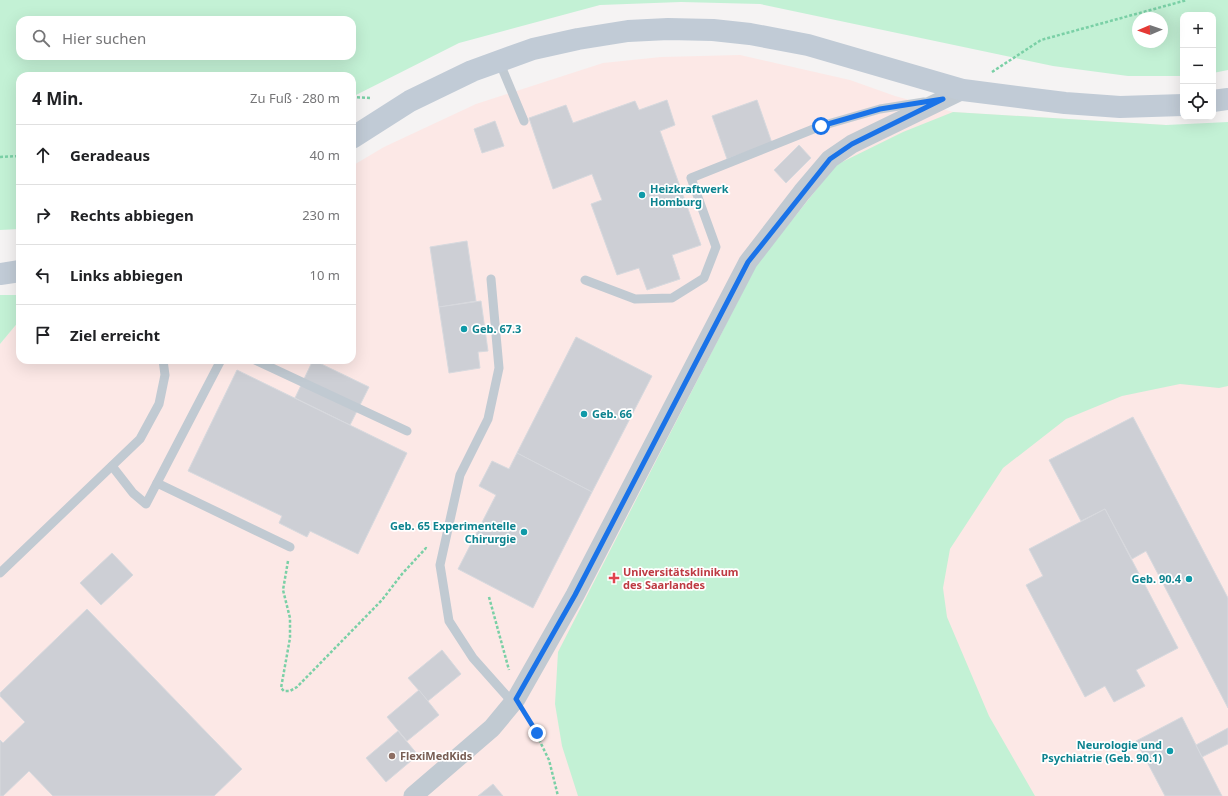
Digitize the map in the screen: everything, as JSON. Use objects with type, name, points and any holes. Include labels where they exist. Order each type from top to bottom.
[{"type":"street","points":[[356,135],[410,101],[472,71],[533,49],[578,39],[628,31],[713,30],[750,34],[808,45],[962,90],[1065,103],[1120,107],[1180,105]]},
{"type":"street","points":[[414,796],[481,738],[506,713],[515,701],[575,595],[748,262],[830,159],[852,144],[962,90]]},
{"type":"street","points":[[1216,101],[1228,99]]},
{"type":"street","points":[[0,274],[16,272]]},
{"type":"lane","points":[[499,61],[524,121]]},
{"type":"lane","points":[[585,280],[634,298],[672,298],[704,278],[716,247],[691,178],[821,126],[880,109],[943,99]]},
{"type":"lane","points":[[491,280],[499,368],[488,419],[460,475],[440,565],[449,621],[473,658],[515,701]]},
{"type":"lane","points":[[0,573],[140,439],[159,404],[165,375],[164,364]]},
{"type":"lane","points":[[112,466],[132,493],[146,504],[219,364]]},
{"type":"lane","points":[[264,364],[407,431]]},
{"type":"lane","points":[[157,483],[290,547]]},
{"type":"path","points":[[962,90],[1041,40],[1186,0]]},
{"type":"path","points":[[0,157],[16,156]]},
{"type":"path","points":[[290,547],[283,590],[290,618],[290,638],[281,688],[284,691],[290,691],[298,687],[382,600],[402,574],[426,548],[442,558]]},
{"type":"path","points":[[489,597],[515,701],[537,733],[549,760],[558,796]]},
{"type":"shaded area","name":"Universitätsklinikum des Saarlandes","points":[[740,55],[850,80],[895,96],[953,112],[1166,125],[1228,230],[1228,796],[0,796],[0,344],[16,325],[16,364],[356,364],[356,164],[384,147],[476,104],[603,63],[661,57]]},
{"type":"green space","points":[[0,0],[1228,0],[1228,70],[1216,72],[1216,12],[1180,12],[1180,76],[1128,76],[1053,66],[760,4],[681,2],[600,5],[459,43],[356,95],[356,72],[16,72],[16,229],[0,230]]},
{"type":"green space","points":[[953,112],[1166,125],[1228,122],[1228,386],[1219,388],[1180,384],[1122,396],[1066,419],[1003,468],[950,549],[943,588],[947,617],[989,716],[1035,796],[578,796],[562,746],[555,704],[558,652],[757,264],[836,165],[903,132]]},
{"type":"green space","points":[[0,295],[16,295],[16,325],[0,344]]},
{"type":"building","name":"Heizkraftwerk Homburg","points":[[667,100],[675,125],[660,131],[701,245],[672,255],[680,279],[647,290],[639,268],[617,275],[591,204],[602,200],[592,174],[553,189],[529,118],[566,105],[573,123],[635,101],[639,110]]},
{"type":"building","points":[[757,100],[772,143],[727,159],[712,116]]},
{"type":"building","points":[[495,121],[504,146],[482,153],[474,129]]},
{"type":"building","points":[[799,145],[811,158],[786,183],[774,170]]},
{"type":"building","points":[[467,241],[476,301],[439,307],[430,247]]},
{"type":"building","name":"Geb. 67.3","points":[[481,301],[488,351],[478,352],[480,368],[449,373],[439,307]]},
{"type":"building","name":"Geb. 66","points":[[576,337],[652,376],[592,492],[517,453]]},
{"type":"building","points":[[311,364],[321,364],[369,387],[350,425],[295,398]]},
{"type":"building","points":[[237,370],[407,453],[358,554],[310,531],[307,537],[279,523],[282,516],[188,471]]},
{"type":"building","name":"Geb. 90.4","points":[[1133,417],[1228,598],[1228,708],[1146,551],[1132,559],[1105,509],[1081,521],[1049,460]]},
{"type":"building","name":"Geb. 65 Experimentelle Chirurgie","points":[[517,453],[592,492],[533,608],[458,569],[496,495],[479,486],[492,461],[509,469]]},
{"type":"building","points":[[1105,509],[1178,648],[1136,670],[1145,686],[1114,702],[1105,686],[1085,697],[1026,585],[1043,576],[1029,549]]},
{"type":"building","points":[[112,553],[133,575],[101,605],[80,583]]},
{"type":"building","points":[[87,609],[242,769],[214,796],[53,796],[29,771],[3,796],[0,796],[0,740],[3,743],[25,722],[0,696],[0,693]]},
{"type":"building","points":[[442,650],[461,674],[428,701],[408,678]]},
{"type":"building","points":[[419,690],[439,715],[407,741],[387,717]]},
{"type":"building","name":"Neurologie und Psychiatrie (Geb. 90.1)","points":[[1182,717],[1222,796],[1165,796],[1136,741]]},
{"type":"building","points":[[1228,728],[1228,744],[1202,757],[1196,745]]},
{"type":"building","points":[[398,731],[418,755],[386,782],[366,758]]},
{"type":"building","points":[[493,784],[503,796],[478,796]]},
{"type":"place","name":"Heizkraftwerk Homburg","points":[[642,195]]},
{"type":"place","name":"Geb. 67.3","points":[[464,329]]},
{"type":"place","name":"Geb. 66","points":[[584,414]]},
{"type":"place","name":"Geb. 65 Experimentelle Chirurgie","points":[[524,532]]},
{"type":"place","name":"Universitätsklinikum des Saarlandes","points":[[614,578]]},
{"type":"place","name":"Geb. 90.4","points":[[1189,579]]},
{"type":"place","name":"Neurologie und Psychiatrie (Geb. 90.1)","points":[[1170,751]]},
{"type":"place","name":"FlexiMedKids","points":[[392,756]]},
{"type":"route","points":[[537,733],[516,699],[575,595],[748,262],[802,192],[830,159],[852,144],[889,124],[943,99],[880,109],[821,126]]}]
